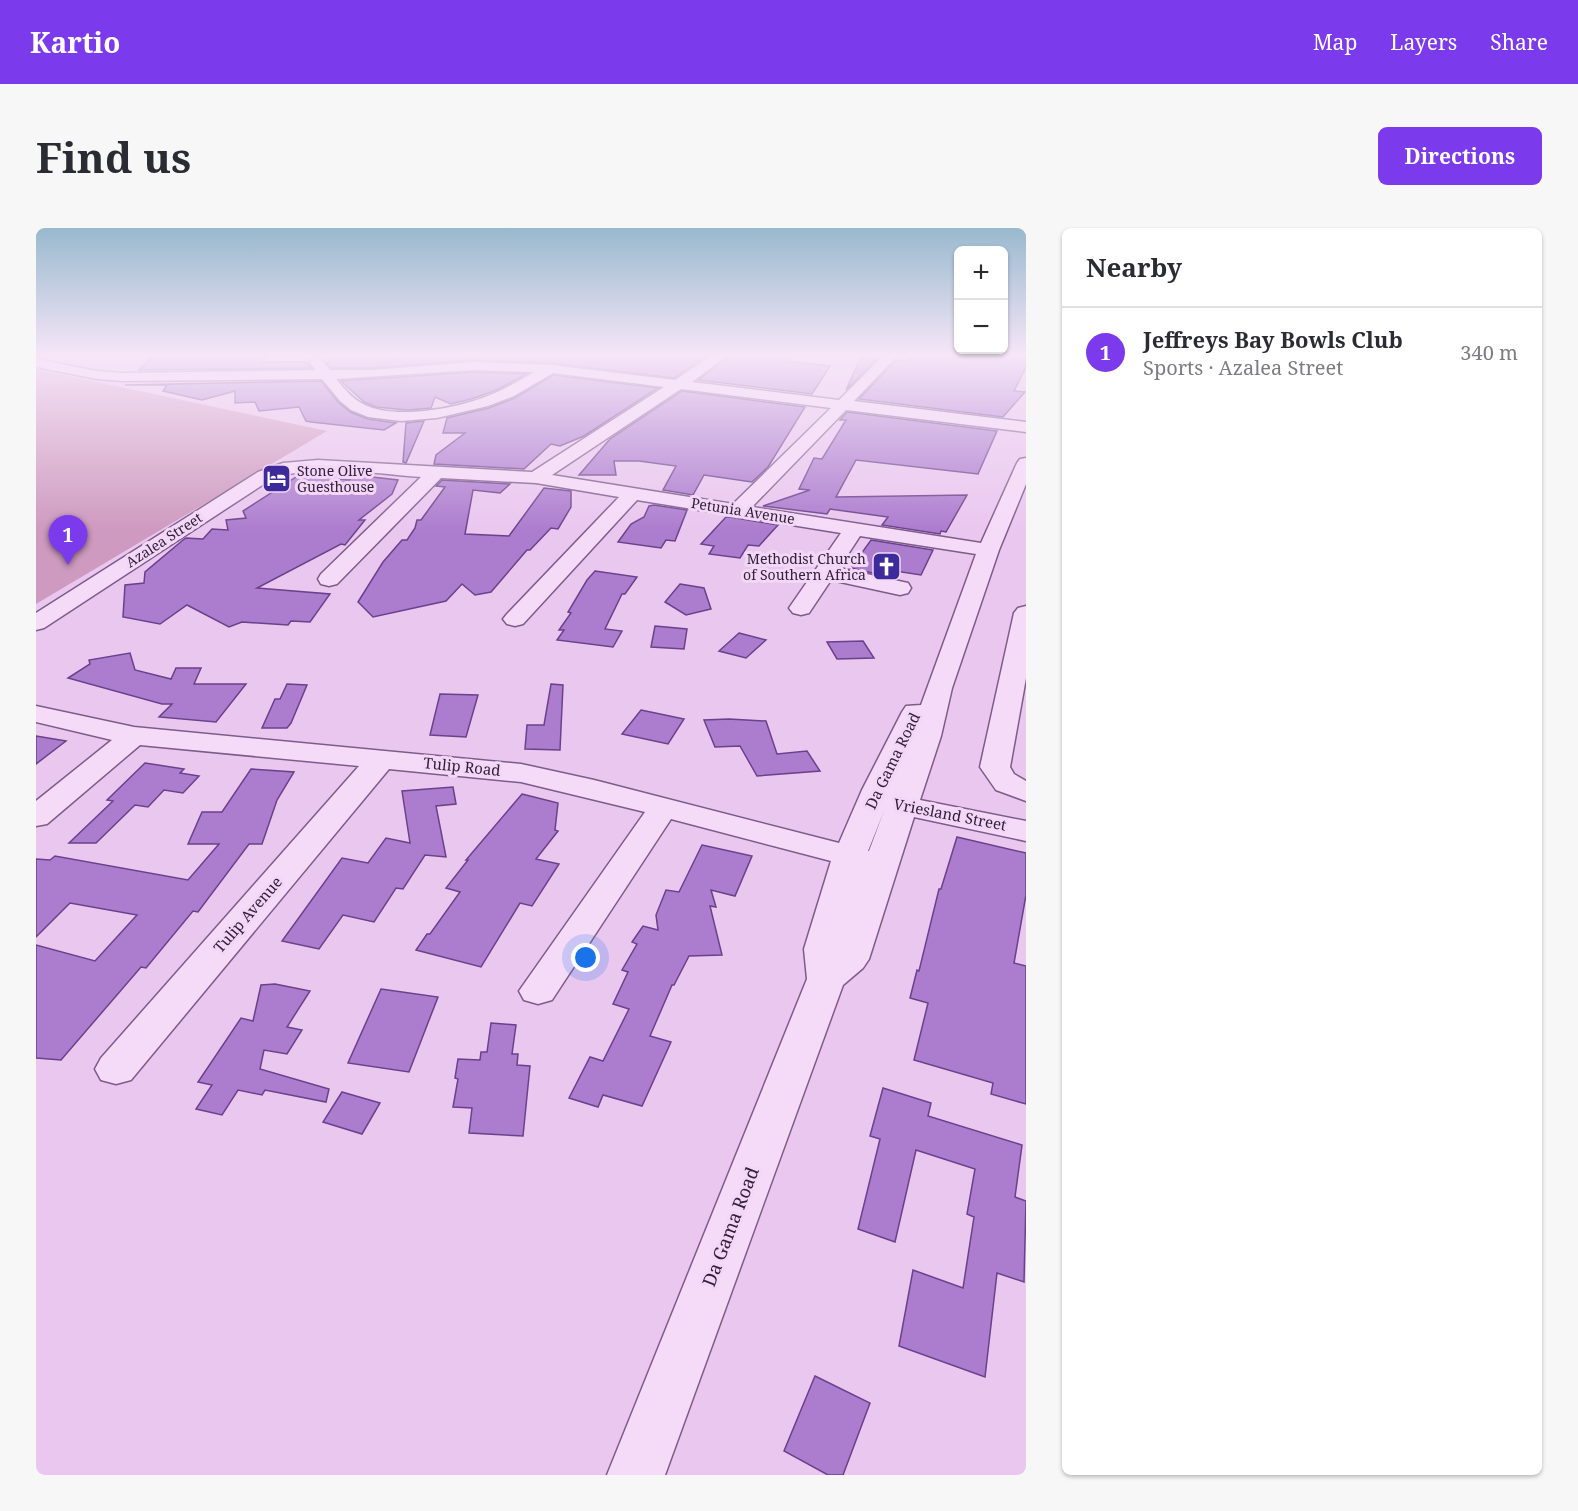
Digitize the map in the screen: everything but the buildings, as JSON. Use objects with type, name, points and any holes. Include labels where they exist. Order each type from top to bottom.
[{"type":"street","points":[[390,414],[410,414]]},
{"type":"street","points":[[536,478],[634,414]]},
{"type":"street","points":[[738,510],[834,414]]},
{"type":"street","points":[[916,414],[1026,428]]},
{"type":"street","name":"Da Gama Road","points":[[636,1475],[826,979],[822,949],[850,855],[887,803],[927,736],[939,688],[988,550],[1025,458]]},
{"type":"street","name":"Petunia Avenue","points":[[296,465],[536,478],[988,550]]},
{"type":"street","name":"Azalea Street","points":[[36,623],[264,476],[296,465]]},
{"type":"street","points":[[328,579],[437,471]]},
{"type":"street","points":[[515,619],[633,493]]},
{"type":"street","points":[[801,608],[854,529]]},
{"type":"street","points":[[825,572],[900,588]]},
{"type":"street","points":[[1026,613],[995,767],[999,778],[1005,784],[1026,792]]},
{"type":"street","name":"Tulip Road","points":[[36,714],[134,736],[521,773],[594,789],[881,864]]},
{"type":"street","points":[[36,817],[134,736]]},
{"type":"street","name":"Tulip Avenue","points":[[116,1069],[381,760]]},
{"type":"street","name":"Da Gama Road","points":[[826,979],[850,959],[881,864],[887,803]]},
{"type":"street","name":"Vriesland Street","points":[[887,803],[1026,831]]},
{"type":"street","points":[[538,991],[663,808]]},
{"type":"shaded area","points":[[36,414],[248,414],[327,431],[36,604]]},
{"type":"place","name":"Stone Olive Guesthouse","points":[[276,479]]},
{"type":"place","name":"Jeffreys Bay Bowls Club","points":[[68,565]]},
{"type":"place","name":"Methodist Church of Southern Africa","points":[[887,567]]}]
